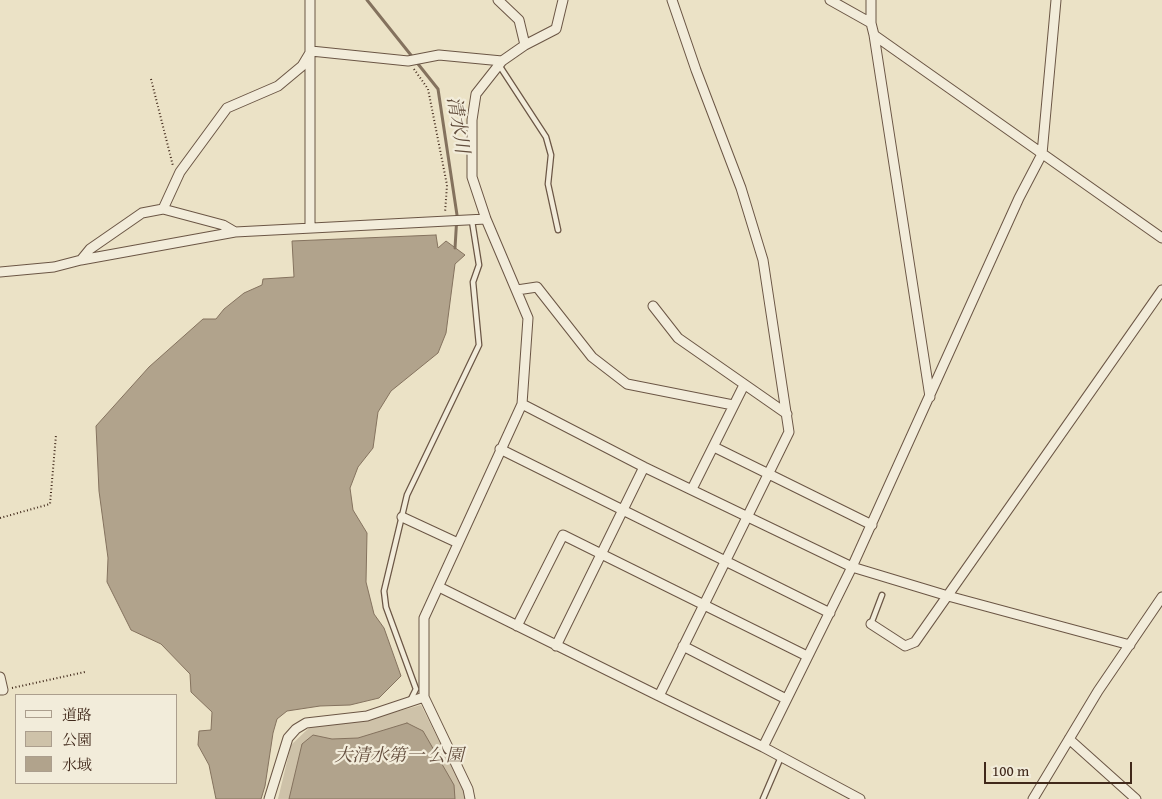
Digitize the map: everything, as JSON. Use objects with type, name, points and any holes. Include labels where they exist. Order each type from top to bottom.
[{"type":"street","points":[[310,0],[310,228]]},
{"type":"street","points":[[498,0],[519,20],[525,45]]},
{"type":"street","points":[[470,799],[468,789],[424,697],[424,618],[522,404],[528,318],[486,219],[472,178],[472,120],[476,94],[500,63],[525,45],[556,28],[563,0]]},
{"type":"street","points":[[658,696],[789,432],[763,260],[741,188],[696,70],[672,0]]},
{"type":"street","points":[[830,0],[870,23]]},
{"type":"street","points":[[872,0],[870,23],[874,35],[930,397]]},
{"type":"street","points":[[762,747],[852,568],[1019,198],[1042,154],[1056,0]]},
{"type":"street","points":[[874,35],[1162,238]]},
{"type":"street","points":[[311,51],[409,61],[439,55],[500,63]]},
{"type":"street","points":[[164,209],[180,172],[227,108],[278,86],[302,66],[311,51]]},
{"type":"street","points":[[81,260],[90,249],[142,213],[164,209],[223,225],[235,232]]},
{"type":"street","points":[[0,272],[54,267],[81,260],[235,232],[486,219]]},
{"type":"street","points":[[517,290],[537,287],[592,357],[627,384],[733,404]]},
{"type":"street","points":[[871,624],[899,643],[910,645],[915,642],[1162,290]]},
{"type":"street","points":[[653,306],[678,338],[787,414]]},
{"type":"street","points":[[692,489],[744,385]]},
{"type":"street","points":[[522,404],[644,467],[852,568],[1130,645]]},
{"type":"street","points":[[714,446],[872,525]]},
{"type":"street","points":[[500,449],[830,612]]},
{"type":"street","points":[[556,646],[621,509],[644,467]]},
{"type":"street","points":[[402,516],[458,543]]},
{"type":"street","points":[[517,626],[563,535],[807,656]]},
{"type":"street","points":[[439,587],[762,747],[860,799]]},
{"type":"street","points":[[1033,799],[1098,691],[1162,597]]},
{"type":"street","points":[[683,646],[786,699]]},
{"type":"street","points":[[0,677],[1,690]]},
{"type":"street","points":[[268,799],[288,738],[296,729],[306,723],[367,716],[424,697]]},
{"type":"street","points":[[1069,739],[1136,799]]},
{"type":"lane","points":[[500,63],[546,137],[551,155],[548,184],[558,230]]},
{"type":"lane","points":[[405,704],[414,695],[416,689],[386,607],[384,591],[407,495],[479,345],[473,282],[479,265],[469,221]]},
{"type":"lane","points":[[871,624],[882,595]]},
{"type":"lane","points":[[762,799],[781,757]]},
{"type":"path","points":[[409,61],[428,89],[447,185],[445,222]]},
{"type":"path","points":[[151,79],[174,168],[180,172]]},
{"type":"path","points":[[0,518],[50,504],[56,435]]},
{"type":"path","points":[[1,690],[85,672]]},
{"type":"green space","name":"大清水第一 公園","points":[[421,705],[468,799],[278,799],[291,745],[310,727],[362,721]]},
{"type":"water","points":[[436,235],[438,248],[446,241],[465,255],[455,264],[446,333],[438,353],[391,391],[378,412],[373,448],[358,467],[350,488],[353,510],[367,533],[366,582],[374,614],[384,628],[401,676],[379,698],[350,705],[320,706],[287,711],[277,719],[261,799],[216,799],[209,765],[198,745],[199,731],[211,730],[212,712],[191,692],[190,674],[161,644],[131,630],[107,582],[108,558],[99,491],[96,426],[149,367],[203,319],[216,319],[224,309],[244,293],[262,285],[263,279],[294,277],[292,241]]},
{"type":"water","name":"大清水第一 公園","points":[[407,723],[423,731],[454,785],[455,799],[289,799],[302,744],[313,735],[332,739],[358,738]]},
{"type":"waterway","name":"清水川","points":[[367,0],[438,89],[457,215],[455,248]]}]
